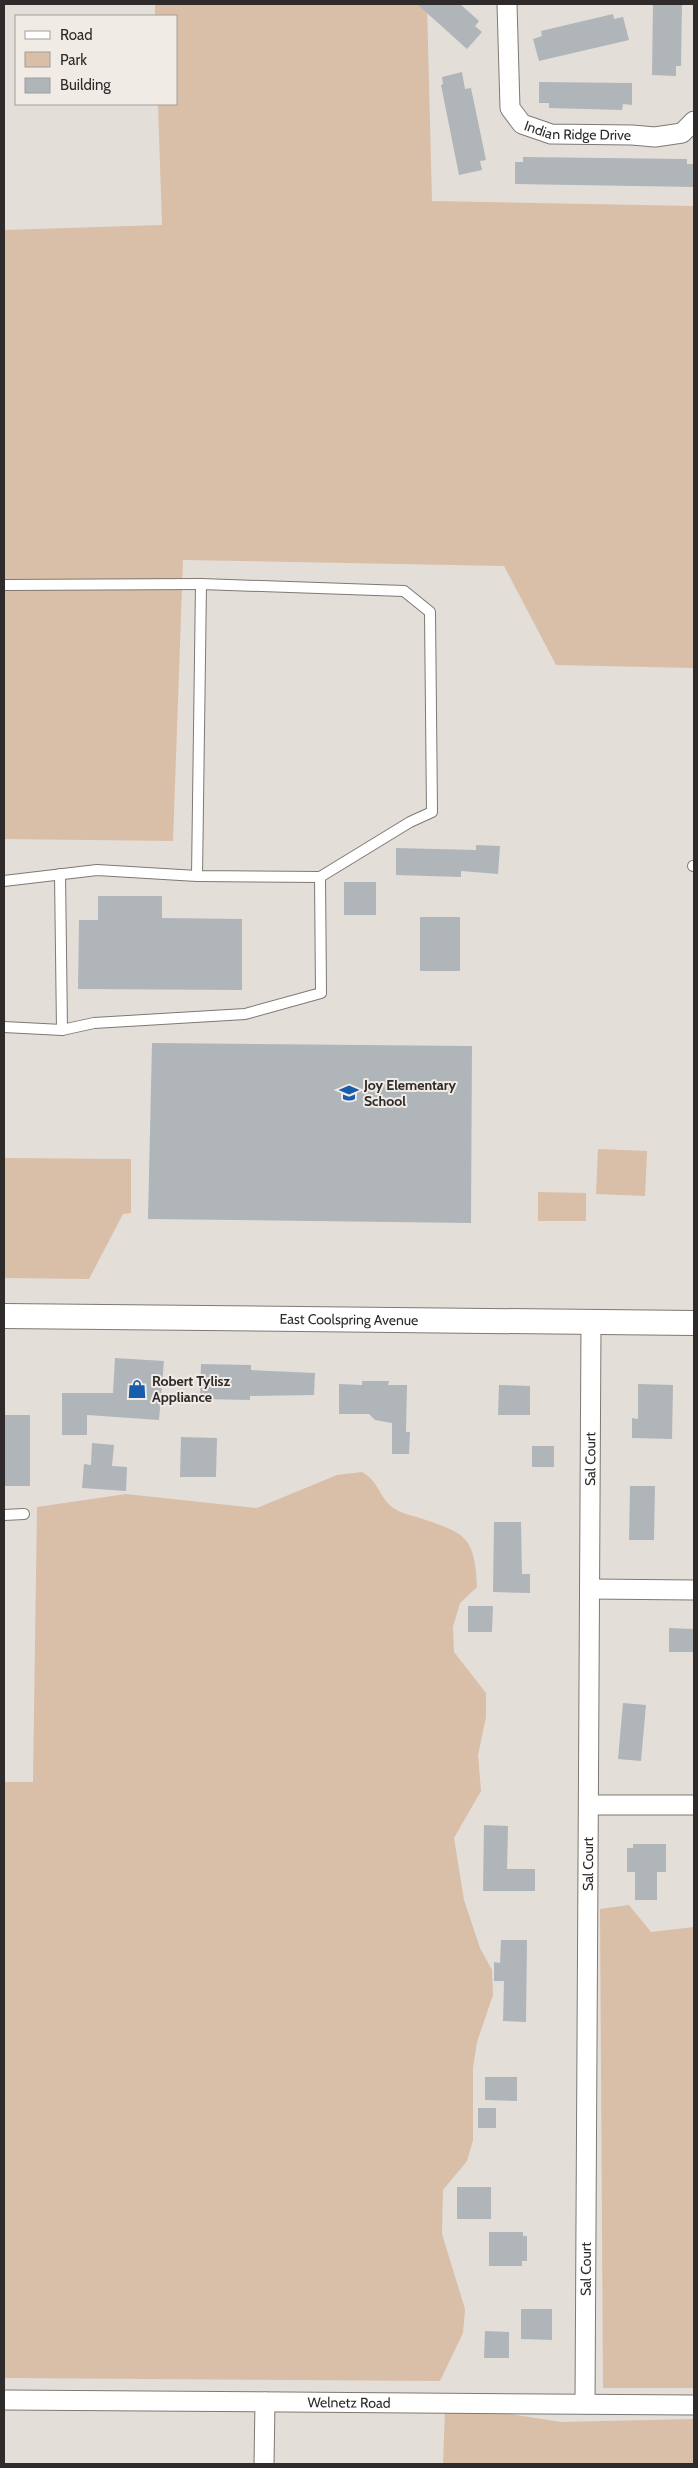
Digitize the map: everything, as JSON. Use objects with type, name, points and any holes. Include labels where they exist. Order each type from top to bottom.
[{"type":"street","name":"Indian Ridge Drive","points":[[507,4],[510,108],[522,124],[551,134],[655,137],[682,133],[694,121]]},
{"type":"street","name":"East Coolspring Avenue","points":[[4,1316],[591,1324],[694,1323]]},
{"type":"street","name":"Sal Court","points":[[585,2404],[591,1324]]},
{"type":"street","points":[[590,1589],[694,1590]]},
{"type":"street","points":[[589,1805],[694,1805]]},
{"type":"street","name":"Welnetz Road","points":[[4,2400],[694,2405]]},
{"type":"street","points":[[264,2464],[265,2402]]},
{"type":"lane","points":[[4,585],[201,584],[404,591],[430,612],[432,812],[410,822],[320,877],[197,876],[97,870],[4,881]]},
{"type":"lane","points":[[197,876],[201,584]]},
{"type":"lane","points":[[60,874],[62,1030]]},
{"type":"lane","points":[[4,1027],[62,1030],[94,1023],[245,1014],[321,993],[320,877]]},
{"type":"lane","points":[[4,1514],[24,1514]]},
{"type":"green space","points":[[155,4],[427,5],[432,201],[694,206],[694,668],[556,665],[504,566],[183,560],[173,841],[4,839],[4,230],[162,225],[158,105],[178,105],[178,15],[155,15]]},
{"type":"green space","points":[[598,1149],[647,1151],[645,1196],[596,1194]]},
{"type":"green space","points":[[4,1158],[131,1159],[131,1213],[123,1214],[89,1279],[4,1278]]},
{"type":"green space","points":[[538,1192],[586,1193],[586,1221],[538,1221]]},
{"type":"green space","points":[[362,1472],[373,1481],[385,1500],[395,1509],[446,1527],[464,1538],[470,1546],[476,1569],[477,1587],[460,1603],[453,1627],[454,1652],[486,1693],[486,1717],[478,1755],[481,1791],[454,1838],[464,1900],[480,1948],[492,1970],[493,1995],[477,2042],[473,2068],[473,2140],[467,2161],[443,2190],[442,2234],[465,2309],[463,2333],[440,2381],[4,2378],[4,1782],[33,1782],[37,1507],[126,1494],[257,1508],[337,1475]]},
{"type":"green space","points":[[629,1905],[651,1932],[694,1927],[694,2388],[603,2388],[600,1909]]},
{"type":"green space","points":[[445,2410],[497,2412],[561,2422],[694,2419],[694,2464],[443,2464]]},
{"type":"building","points":[[417,4],[460,4],[479,21],[475,26],[482,32],[467,49]]},
{"type":"building","points":[[653,4],[682,4],[681,66],[676,66],[676,76],[652,75]]},
{"type":"building","points":[[613,14],[614,19],[623,17],[629,40],[539,61],[533,39],[542,36],[541,31]]},
{"type":"building","points":[[462,72],[465,89],[471,88],[486,160],[480,161],[482,170],[459,175],[441,85],[443,84],[442,77]]},
{"type":"building","points":[[539,82],[632,83],[632,105],[623,104],[622,110],[549,108],[549,103],[539,103]]},
{"type":"building","points":[[523,157],[687,159],[687,164],[694,164],[694,187],[515,184],[515,162],[523,162]]},
{"type":"building","points":[[476,845],[500,846],[498,874],[461,871],[461,877],[396,875],[396,848],[476,850]]},
{"type":"building","points":[[344,882],[376,882],[376,915],[344,915]]},
{"type":"building","points":[[98,896],[162,896],[162,918],[242,919],[242,990],[78,989],[79,920],[98,920]]},
{"type":"building","points":[[420,917],[460,917],[460,971],[420,971]]},
{"type":"building","points":[[152,1043],[472,1046],[471,1223],[148,1219]]},
{"type":"building","name":"Robert Tylisz Appliance","points":[[115,1358],[164,1361],[159,1420],[87,1415],[87,1435],[62,1435],[62,1393],[113,1393]]},
{"type":"building","points":[[201,1364],[251,1365],[251,1370],[315,1373],[314,1395],[250,1396],[250,1400],[200,1399]]},
{"type":"building","points":[[362,1381],[389,1381],[388,1385],[407,1385],[406,1432],[410,1432],[409,1454],[392,1454],[392,1423],[375,1420],[369,1414],[339,1414],[339,1384],[362,1385]]},
{"type":"building","points":[[638,1384],[673,1385],[672,1439],[632,1438],[632,1418],[638,1419]]},
{"type":"building","points":[[499,1385],[530,1386],[530,1415],[498,1415]]},
{"type":"building","points":[[4,1415],[30,1415],[30,1486],[4,1486]]},
{"type":"building","points":[[181,1437],[217,1438],[216,1477],[180,1477]]},
{"type":"building","points":[[92,1443],[114,1445],[112,1466],[127,1467],[126,1491],[82,1488],[84,1464],[91,1465]]},
{"type":"building","points":[[532,1446],[554,1446],[554,1467],[532,1467]]},
{"type":"building","points":[[630,1486],[655,1486],[654,1540],[629,1540]]},
{"type":"building","points":[[494,1522],[521,1522],[522,1574],[530,1574],[530,1593],[493,1592]]},
{"type":"building","points":[[468,1606],[493,1606],[492,1632],[468,1632]]},
{"type":"building","points":[[669,1628],[694,1629],[694,1652],[669,1652]]},
{"type":"building","points":[[623,1703],[646,1705],[641,1761],[618,1759]]},
{"type":"building","points":[[484,1825],[508,1826],[507,1869],[535,1869],[535,1891],[483,1891]]},
{"type":"building","points":[[633,1844],[666,1844],[666,1872],[657,1872],[657,1900],[635,1900],[635,1872],[627,1872],[627,1848],[633,1848]]},
{"type":"building","points":[[501,1940],[527,1940],[526,2022],[503,2021],[504,1981],[494,1981],[494,1962],[500,1963]]},
{"type":"building","points":[[485,2077],[517,2077],[517,2101],[485,2100]]},
{"type":"building","points":[[478,2108],[496,2108],[496,2128],[478,2128]]},
{"type":"building","points":[[457,2187],[491,2187],[491,2219],[457,2219]]},
{"type":"building","points":[[489,2232],[523,2232],[523,2236],[527,2236],[527,2261],[522,2261],[522,2266],[489,2266]]},
{"type":"building","points":[[521,2309],[552,2309],[552,2340],[521,2339]]},
{"type":"building","points":[[485,2331],[509,2332],[509,2358],[484,2358]]},
{"type":"place","name":"Joy Elementary School","points":[[349,1093]]},
{"type":"place","name":"Robert Tylisz Appliance","points":[[137,1389]]}]
